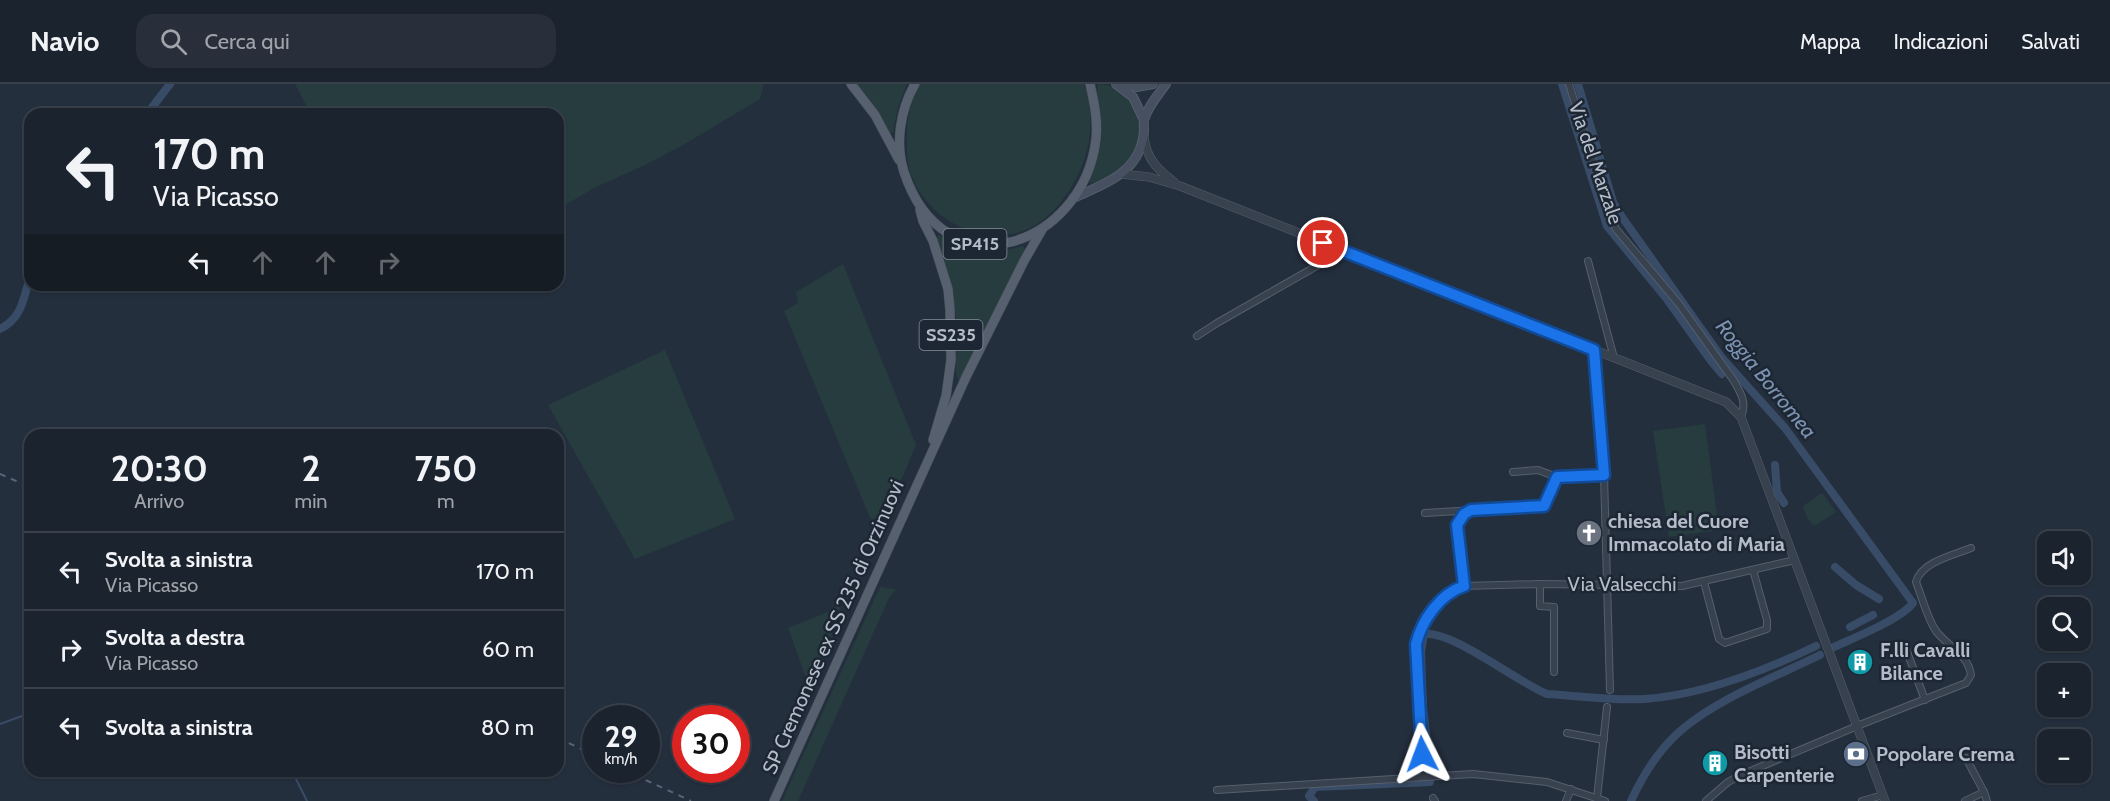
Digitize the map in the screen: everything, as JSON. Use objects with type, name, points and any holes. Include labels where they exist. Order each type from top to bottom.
[{"type":"main road","name":"SP415","points":[[851,84],[875,115],[902,164],[918,205],[926,215],[940,228],[962,240],[982,245],[1007,244],[1026,238],[1043,228],[1073,198],[1089,164],[1095,140],[1096,116],[1090,84]]},
{"type":"main road","name":"SP415","points":[[902,164],[900,129],[904,109],[915,84]]},
{"type":"main road","points":[[1116,84],[1132,97],[1144,120]]},
{"type":"main road","points":[[1122,84],[1137,87],[1153,84]]},
{"type":"main road","points":[[1073,198],[1121,174],[1134,160],[1144,138],[1144,120],[1151,105],[1166,84]]},
{"type":"main road","name":"SS235","points":[[918,205],[933,241],[948,289],[951,337],[951,360],[946,396],[925,468]]},
{"type":"main road","name":"SS235","points":[[925,468],[966,377],[1043,228]]},
{"type":"main road","name":"SP Cremonese ex SS 235 di Orzinuovi","points":[[774,801],[925,468]]},
{"type":"street","name":"Via del Marzale","points":[[1569,84],[1616,229],[1679,304],[1734,381],[1741,393],[1745,408],[1741,417]]},
{"type":"street","points":[[1144,138],[1145,150],[1153,165],[1180,186]]},
{"type":"street","points":[[1121,174],[1149,177],[1180,186],[1726,402],[1741,417],[1884,798],[1862,801]]},
{"type":"street","points":[[1197,336],[1343,251]]},
{"type":"street","points":[[1588,261],[1614,358]]},
{"type":"street","points":[[1594,350],[1604,475],[1609,585],[1610,690]]},
{"type":"street","points":[[1513,472],[1538,470],[1557,477],[1604,475]]},
{"type":"street","points":[[1425,513],[1544,506],[1557,477]]},
{"type":"street","points":[[1429,776],[1416,644],[1420,628],[1445,596],[1464,586],[1457,525],[1464,514],[1471,510]]},
{"type":"street","points":[[1706,801],[1728,782],[1741,775],[1857,725],[1966,682],[1971,675],[1970,666],[1935,630],[1917,585],[1917,578],[1928,566],[1971,548]]},
{"type":"street","name":"Via Valsecchi","points":[[1464,586],[1682,585],[1704,582],[1795,560]]},
{"type":"street","name":"Via Valsecchi","points":[[1704,582],[1719,639],[1725,643],[1765,631],[1768,626],[1753,570]]},
{"type":"street","name":"Via Valsecchi","points":[[1540,584],[1540,606],[1554,607],[1554,672]]},
{"type":"street","points":[[1906,649],[1924,700]]},
{"type":"street","points":[[1597,798],[1607,707]]},
{"type":"street","points":[[1567,733],[1604,740]]},
{"type":"street","points":[[1966,758],[1987,801]]},
{"type":"street","points":[[1217,790],[1473,774],[1547,782],[1605,801]]},
{"type":"street","points":[[1566,801],[1570,789]]},
{"type":"street","points":[[1965,801],[1984,792]]},
{"type":"green space","points":[[295,84],[764,84],[760,99],[683,145],[596,187],[564,206],[564,108],[308,108]]},
{"type":"green space","points":[[857,84],[907,84],[898,107],[893,133],[890,133],[880,113]]},
{"type":"green space","points":[[921,84],[1084,84],[1090,108],[1089,143],[1077,177],[1057,207],[1043,220],[1028,229],[1009,234],[990,235],[971,231],[937,212],[914,182],[908,161],[908,120],[911,106]]},
{"type":"green space","points":[[1098,84],[1119,90],[1127,96],[1137,115],[1139,136],[1133,153],[1123,166],[1111,175],[1090,184],[1102,135]]},
{"type":"green space","points":[[939,235],[979,250],[999,251],[1022,246],[1027,249],[960,381],[956,373],[957,327],[954,301],[936,238]]},
{"type":"green space","points":[[843,264],[916,445],[887,514],[871,520],[784,311],[798,303],[796,292]]},
{"type":"green space","points":[[665,350],[735,519],[635,559],[564,433],[564,429],[562,429],[548,405]]},
{"type":"green space","points":[[1705,424],[1719,530],[1669,537],[1653,431]]},
{"type":"green space","points":[[1822,493],[1836,512],[1814,526],[1807,518],[1803,506]]},
{"type":"green space","points":[[880,587],[896,589],[889,598],[798,801],[782,801]]},
{"type":"green space","points":[[841,603],[836,625],[809,686],[788,628],[830,611]]},
{"type":"waterway","points":[[152,108],[170,84]]},
{"type":"waterway","points":[[1562,84],[1607,226],[1666,298],[1722,374]]},
{"type":"waterway","name":"Roggia Borromea","points":[[1578,84],[1613,202],[1622,217],[1722,358],[1785,428],[1913,603],[1888,622],[1834,647]]},
{"type":"waterway","points":[[0,329],[17,314],[26,291]]},
{"type":"waterway","points":[[1775,465],[1777,492],[1784,503]]},
{"type":"waterway","points":[[1835,567],[1856,585],[1879,599]]},
{"type":"waterway","points":[[1850,627],[1873,615]]},
{"type":"waterway","points":[[1314,801],[1309,796],[1315,787],[1430,782],[1423,707],[1421,652],[1424,634],[1451,640],[1547,694],[1621,699],[1666,697],[1711,687],[1776,664],[1816,646]]},
{"type":"waterway","name":"Roggia Borromea","points":[[1631,801],[1657,756],[1670,740],[1693,721],[1746,690],[1820,655]]},
{"type":"waterway","points":[[0,724],[24,715]]},
{"type":"waterway","points":[[295,777],[307,801]]},
{"type":"railway","points":[[0,474],[24,484]]},
{"type":"railway","points":[[564,741],[582,749]]},
{"type":"railway","points":[[652,783],[691,801]]},
{"type":"place","name":"chiesa del Cuore Immacolato di Maria","points":[[1589,533]]},
{"type":"place","name":"F.lli Cavalli Bilance","points":[[1860,662]]},
{"type":"place","name":"Popolare Crema","points":[[1856,754]]},
{"type":"place","name":"Bisotti Carpenterie","points":[[1715,763]]},
{"type":"route","points":[[1323,243],[1594,350],[1604,475],[1557,477],[1544,506],[1471,510],[1464,514],[1457,525],[1464,586],[1445,596],[1420,628],[1416,644],[1422,754]]}]
